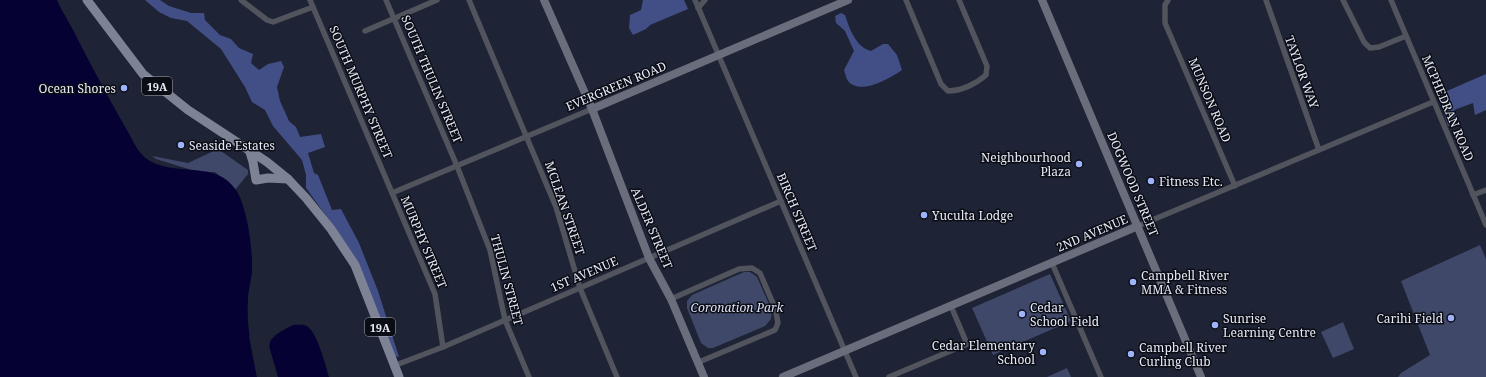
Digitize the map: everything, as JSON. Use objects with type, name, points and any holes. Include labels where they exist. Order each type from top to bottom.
[{"type":"main road","name":"19A","points":[[87,0],[143,74],[188,110],[249,149],[288,179],[331,230],[355,265],[396,365],[399,377]]},
{"type":"main road","points":[[249,149],[256,180],[268,178],[288,179]]},
{"type":"street","points":[[241,0],[267,20],[273,22],[313,7]]},
{"type":"street","name":"SOUTH MURPHY STREET","points":[[310,0],[392,193]]},
{"type":"street","name":"SOUTH THULIN STREET","points":[[386,0],[457,166]]},
{"type":"street","points":[[365,31],[437,0]]},
{"type":"street","name":"MCLEAN STREET","points":[[469,0],[556,207],[580,288],[617,377]]},
{"type":"street","name":"ALDER STREET","points":[[544,0],[592,109],[649,258],[671,299],[699,362],[704,377]]},
{"type":"street","name":"BIRCH STREET","points":[[695,0],[856,377]]},
{"type":"street","points":[[698,8],[705,0]]},
{"type":"street","name":"EVERGREEN ROAD","points":[[392,193],[848,0]]},
{"type":"street","points":[[906,0],[942,84],[948,91],[957,91],[980,81],[986,75],[987,66],[959,0]]},
{"type":"street","name":"DOGWOOD STREET","points":[[1042,0],[1201,377]]},
{"type":"street","name":"MUNSON ROAD","points":[[1168,0],[1165,5],[1165,23],[1234,186]]},
{"type":"street","name":"TAYLOR WAY","points":[[1266,0],[1319,150]]},
{"type":"street","points":[[1343,0],[1364,42],[1370,48],[1379,47],[1406,36]]},
{"type":"street","name":"MCPHEDRAN ROAD","points":[[1391,0],[1486,225]]},
{"type":"street","name":"2ND AVENUE","points":[[783,377],[1433,102]]},
{"type":"street","name":"THULIN STREET","points":[[457,166],[490,250],[505,320],[529,377]]},
{"type":"street","points":[[1473,194],[1486,190]]},
{"type":"street","name":"MURPHY STREET","points":[[392,193],[435,294],[443,347]]},
{"type":"street","name":"1ST AVENUE","points":[[396,365],[443,347],[781,201]]},
{"type":"street","points":[[1052,264],[1101,377]]},
{"type":"street","points":[[671,299],[739,268],[752,268],[760,273],[775,308],[778,323],[775,330],[699,362]]},
{"type":"street","points":[[889,377],[967,344],[951,306]]},
{"type":"green space","points":[[218,149],[248,170],[248,174],[235,190],[215,172],[198,172],[156,159],[152,156],[188,163]]},
{"type":"green space","name":"Carihi Field","points":[[1480,245],[1486,259],[1486,377],[1398,377],[1401,373],[1430,355],[1401,281]]},
{"type":"green space","name":"Coronation Park","points":[[744,272],[750,272],[757,277],[772,311],[771,319],[765,326],[713,348],[708,348],[701,343],[687,308],[687,301],[692,295]]},
{"type":"green space","name":"Cedar School Field","points":[[1050,274],[1071,321],[993,355],[972,308]]},
{"type":"green space","points":[[1343,322],[1354,349],[1333,358],[1321,332]]},
{"type":"green space","points":[[1067,368],[1071,377],[1047,377]]},
{"type":"shaded area","points":[[0,0],[57,0],[106,93],[141,154],[150,161],[161,166],[196,170],[218,175],[228,181],[236,190],[243,206],[250,240],[252,269],[248,295],[248,319],[257,377],[0,377]]},
{"type":"shaded area","points":[[145,0],[160,0],[169,6],[191,13],[204,13],[205,20],[220,35],[231,39],[239,48],[253,54],[251,63],[259,70],[268,64],[281,61],[284,67],[277,87],[280,101],[289,121],[296,127],[300,137],[321,134],[325,147],[308,153],[314,173],[318,175],[332,210],[341,209],[359,243],[378,291],[399,357],[394,356],[361,269],[337,231],[306,188],[306,175],[302,160],[273,126],[265,110],[252,102],[245,87],[221,49],[187,21],[171,18],[159,12]]},
{"type":"shaded area","points":[[643,0],[684,0],[688,9],[650,25],[646,29],[633,35],[629,28],[630,15],[641,10]]},
{"type":"shaded area","points":[[841,13],[845,15],[851,32],[861,46],[871,51],[883,44],[888,44],[897,55],[902,70],[883,81],[868,86],[860,87],[848,81],[844,70],[854,51],[845,31],[836,23],[835,16]]},
{"type":"shaded area","points":[[1486,74],[1486,110],[1475,115],[1473,103],[1454,110],[1458,120],[1448,126],[1441,106],[1440,94]]},
{"type":"shaded area","points":[[293,325],[305,325],[311,330],[321,350],[329,377],[278,377],[269,345],[275,336]]},
{"type":"pier","points":[[272,334],[274,334],[269,346],[278,377],[276,377],[267,346],[268,340]]},
{"type":"pier","points":[[249,336],[251,336],[259,377],[257,377]]},
{"type":"place","name":"Ocean Shores","points":[[124,88]]},
{"type":"place","name":"Seaside Estates","points":[[181,145]]},
{"type":"place","name":"Neighbourhood Plaza","points":[[1079,164]]},
{"type":"place","name":"Fitness Etc.","points":[[1151,181]]},
{"type":"place","name":"Yuculta Lodge","points":[[924,215]]},
{"type":"place","name":"Campbell River MMA & Fitness","points":[[1133,282]]},
{"type":"place","name":"Cedar School Field","points":[[1022,314]]},
{"type":"place","name":"Carihi Field","points":[[1451,318]]},
{"type":"place","name":"Sunrise Learning Centre","points":[[1215,325]]},
{"type":"place","name":"Cedar Elementary School","points":[[1043,352]]},
{"type":"place","name":"Campbell River Curling Club","points":[[1131,354]]}]
